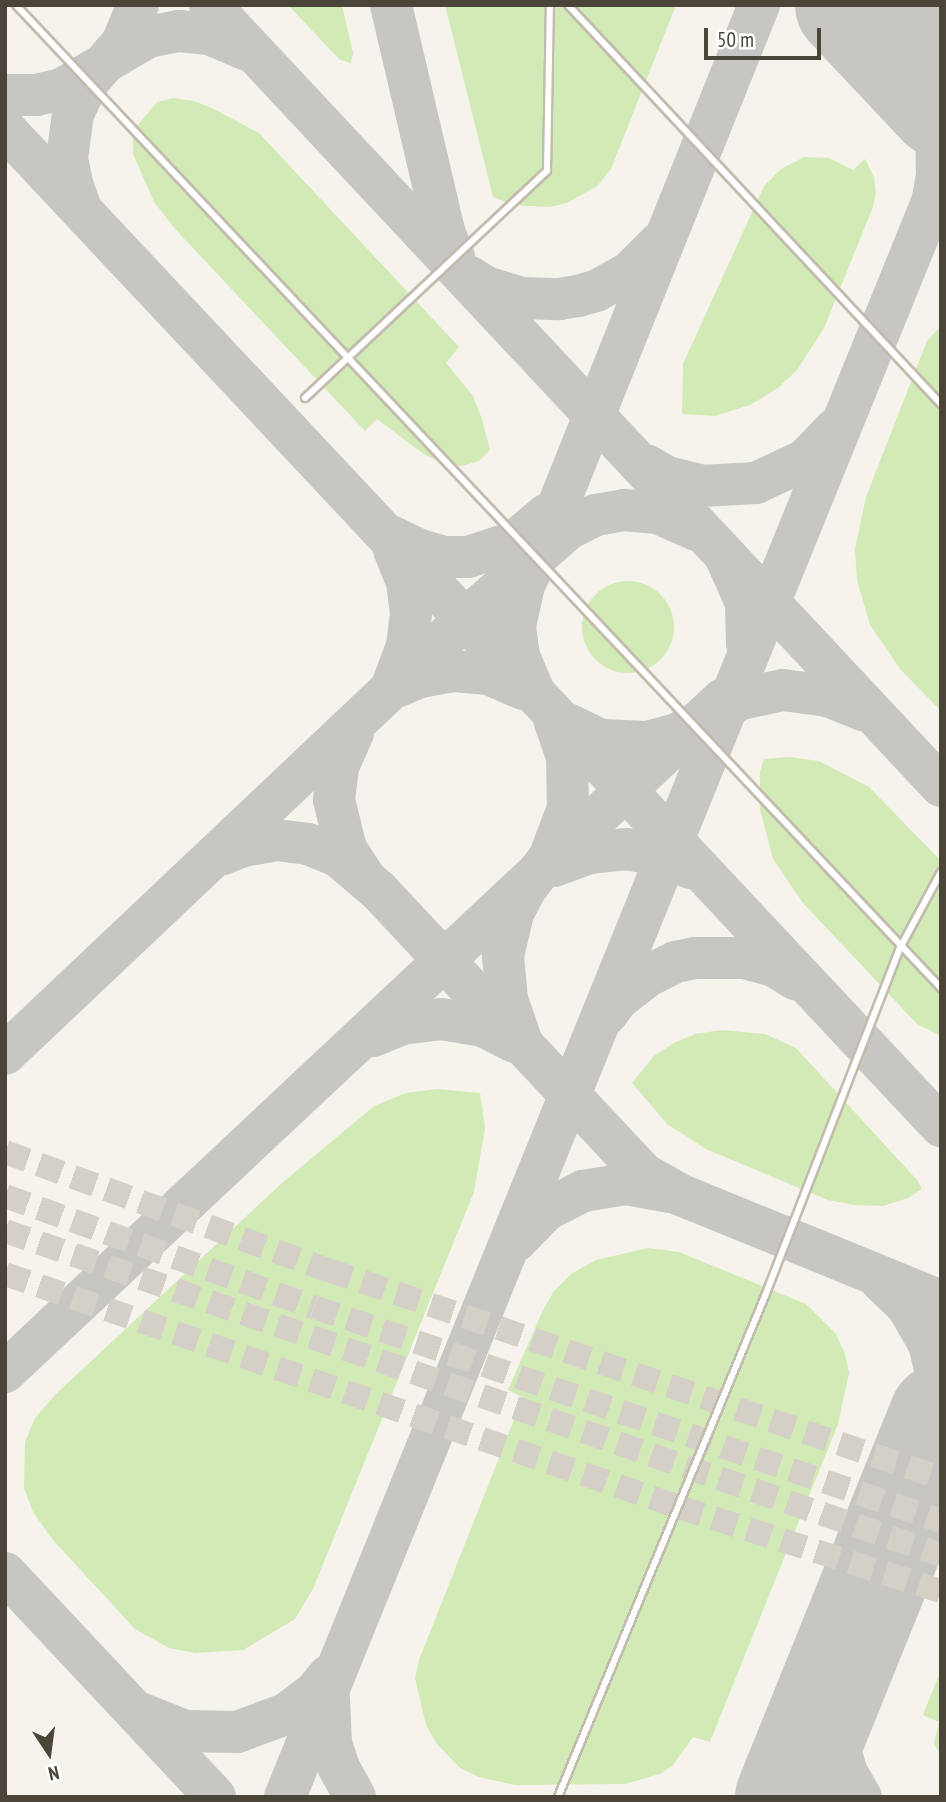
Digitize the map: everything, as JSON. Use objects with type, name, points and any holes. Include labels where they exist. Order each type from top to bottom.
[{"type":"lane","points":[[16,5],[900,948],[941,988]]},
{"type":"lane","points":[[305,398],[547,171],[550,5]]},
{"type":"lane","points":[[568,5],[941,404]]},
{"type":"lane","points":[[558,1797],[765,1296],[900,948],[941,872]]},
{"type":"green space","points":[[288,5],[342,5],[353,53],[351,63],[340,60]]},
{"type":"green space","points":[[445,5],[676,5],[611,169],[597,186],[567,203],[550,207],[513,205],[493,197]]},
{"type":"green space","points":[[173,98],[194,101],[214,109],[259,133],[459,347],[446,363],[473,396],[482,419],[490,450],[479,461],[462,466],[443,463],[425,455],[377,419],[365,431],[176,230],[154,202],[133,154],[133,131],[157,102]]},
{"type":"green space","points":[[804,157],[829,158],[853,170],[865,159],[874,177],[876,193],[873,207],[824,328],[797,370],[778,388],[750,405],[715,416],[682,414],[683,364],[764,186],[781,169]]},
{"type":"green space","points":[[941,326],[941,711],[901,670],[870,625],[857,580],[855,549],[866,497],[927,341]]},
{"type":"green space","points":[[628,581],[646,584],[661,594],[671,609],[674,627],[671,645],[661,660],[646,670],[628,673],[610,670],[595,660],[585,645],[582,627],[585,609],[595,594],[610,584]]},
{"type":"green space","points":[[789,757],[819,761],[869,787],[941,861],[941,1036],[917,1024],[803,903],[773,859],[760,809],[760,771],[764,759]]},
{"type":"green space","points":[[722,1030],[765,1034],[796,1048],[917,1180],[922,1189],[908,1198],[883,1206],[828,1200],[706,1149],[667,1124],[632,1083],[654,1056],[674,1043],[695,1034]]},
{"type":"green space","points":[[437,1089],[480,1093],[485,1128],[474,1192],[313,1589],[295,1619],[243,1650],[195,1653],[169,1648],[135,1629],[52,1539],[33,1512],[24,1488],[25,1442],[35,1418],[56,1394],[283,1182],[374,1106],[406,1093]]},
{"type":"green space","points":[[648,1248],[679,1252],[806,1304],[836,1334],[845,1354],[849,1373],[838,1424],[710,1742],[693,1737],[673,1765],[660,1774],[625,1784],[515,1785],[479,1777],[460,1768],[437,1744],[426,1725],[415,1678],[419,1660],[523,1397],[508,1390],[543,1310],[554,1291],[571,1274],[596,1260]]},
{"type":"green space","points":[[941,1670],[941,1756],[934,1743],[939,1722],[923,1715]]},
{"type":"taxiway","points":[[80,206],[67,158],[73,114],[88,82],[122,43],[138,5]]},
{"type":"taxiway","points":[[210,5],[941,786]]},
{"type":"taxiway","points":[[391,5],[444,231],[454,257]]},
{"type":"taxiway","points":[[539,553],[759,5]]},
{"type":"taxiway","points":[[872,5],[899,10],[941,8]]},
{"type":"taxiway","points":[[109,60],[148,37],[179,31],[209,34],[247,50]]},
{"type":"taxiway","points":[[5,95],[36,95],[62,89],[99,67]]},
{"type":"taxiway","points":[[906,67],[923,94],[936,133],[937,175],[932,202]]},
{"type":"taxiway","points":[[5,129],[941,1126]]},
{"type":"taxiway","points":[[285,1797],[941,180]]},
{"type":"taxiway","points":[[470,277],[486,287],[522,298],[559,299],[578,296],[596,291],[629,273],[659,243]]},
{"type":"taxiway","points":[[646,465],[667,477],[702,486],[756,483],[805,460],[835,429]]},
{"type":"taxiway","points":[[5,1054],[464,620],[568,529],[596,515],[624,510],[658,513],[696,530]]},
{"type":"taxiway","points":[[391,536],[420,550],[445,557],[468,557],[514,542],[547,514]]},
{"type":"taxiway","points":[[392,686],[407,646],[411,614],[407,582],[394,550]]},
{"type":"taxiway","points":[[726,558],[746,603],[747,644]]},
{"type":"taxiway","points":[[532,687],[519,656],[515,626],[524,585],[535,562]]},
{"type":"taxiway","points":[[399,686],[420,677],[454,671],[488,674],[524,689]]},
{"type":"taxiway","points":[[568,724],[601,740],[647,742],[677,734],[741,699],[783,690],[828,696],[863,710]]},
{"type":"taxiway","points":[[5,1372],[723,699]]},
{"type":"taxiway","points":[[520,1037],[507,1000],[503,956],[513,913],[527,887],[550,856],[568,808],[567,757],[554,720]]},
{"type":"taxiway","points":[[353,733],[338,767],[334,800],[346,849],[363,875]]},
{"type":"taxiway","points":[[223,854],[243,846],[276,840],[308,844],[338,856],[379,891],[644,1174],[681,1195],[941,1301]]},
{"type":"taxiway","points":[[554,866],[589,853],[626,849],[661,855],[690,868]]},
{"type":"taxiway","points":[[607,1014],[617,1000],[646,977],[676,962],[695,958],[744,958],[774,966],[795,979]]},
{"type":"taxiway","points":[[373,1036],[402,1024],[441,1019],[483,1026],[514,1042]]},
{"type":"taxiway","points":[[516,1241],[546,1210],[583,1191],[626,1184],[670,1192]]},
{"type":"taxiway","points":[[881,1281],[907,1306],[929,1344],[939,1386],[935,1429]]},
{"type":"taxiway","points":[[5,1573],[215,1797]]},
{"type":"taxiway","points":[[140,1713],[185,1731],[237,1732],[286,1714],[314,1693],[329,1675]]},
{"type":"taxiway","points":[[836,1675],[831,1697],[832,1725],[847,1773],[861,1797]]},
{"type":"taxiway","points":[[329,1698],[331,1743],[339,1768],[355,1797]]},
{"type":"runway","points":[[847,5],[941,105]]},
{"type":"runway","points":[[787,1797],[941,1416]]},
{"type":"tunnel","points":[[5,1152],[328,1270],[941,1478]]},
{"type":"tunnel","points":[[5,1196],[314,1307],[941,1521]]},
{"type":"tunnel","points":[[5,1231],[941,1555]]},
{"type":"tunnel","points":[[5,1274],[679,1507],[941,1591]]}]
